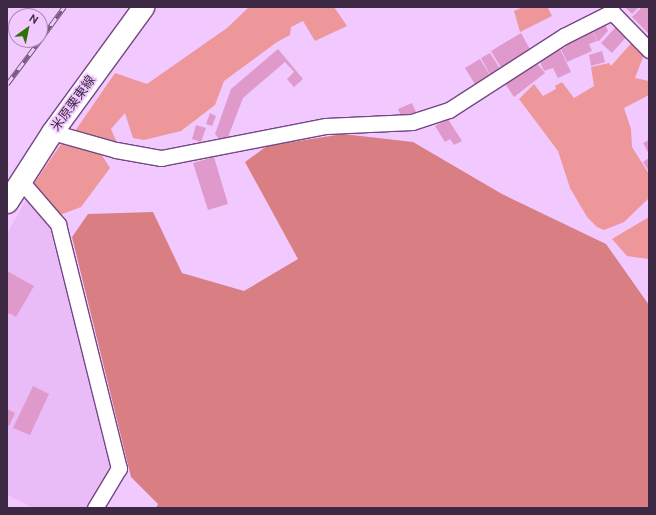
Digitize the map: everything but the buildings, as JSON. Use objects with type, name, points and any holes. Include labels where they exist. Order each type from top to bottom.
[{"type":"main road","name":"米原栗東線","points":[[7,202],[52,132],[143,7]]},
{"type":"street","points":[[52,132],[116,150],[161,158],[326,126],[412,122],[449,110],[564,36],[613,10],[649,50]]},
{"type":"street","points":[[21,181],[58,224],[119,468],[95,508]]},
{"type":"shaded area","points":[[249,7],[334,7],[347,26],[315,41],[303,21],[291,27],[290,35],[277,42],[224,81],[215,105],[181,131],[144,140],[133,138],[125,113],[111,129],[118,145],[73,134],[115,73],[147,84],[227,28]]},
{"type":"shaded area","points":[[523,7],[548,8],[552,16],[520,32],[514,11]]},
{"type":"shaded area","points":[[634,40],[645,52],[635,78],[649,81],[649,95],[624,108],[631,129],[632,147],[649,174],[649,198],[624,222],[604,230],[597,227],[587,217],[570,188],[558,151],[519,99],[534,84],[543,96],[556,89],[555,86],[562,82],[574,98],[594,86],[591,67],[609,63],[611,66]]},
{"type":"shaded area","points":[[343,134],[413,142],[502,194],[606,244],[649,305],[649,508],[156,508],[158,504],[131,477],[72,237],[88,214],[153,212],[182,273],[244,291],[298,259],[245,162],[267,146]]},
{"type":"shaded area","points":[[61,144],[101,154],[110,168],[81,207],[57,216],[31,188]]},
{"type":"shaded area","points":[[27,198],[49,225],[113,469],[89,508],[33,508],[7,495],[7,234]]},
{"type":"shaded area","points":[[649,217],[649,259],[627,256],[612,239]]},
{"type":"railway","points":[[48,29],[64,7]]},
{"type":"railway","points":[[7,84],[34,48]]}]
